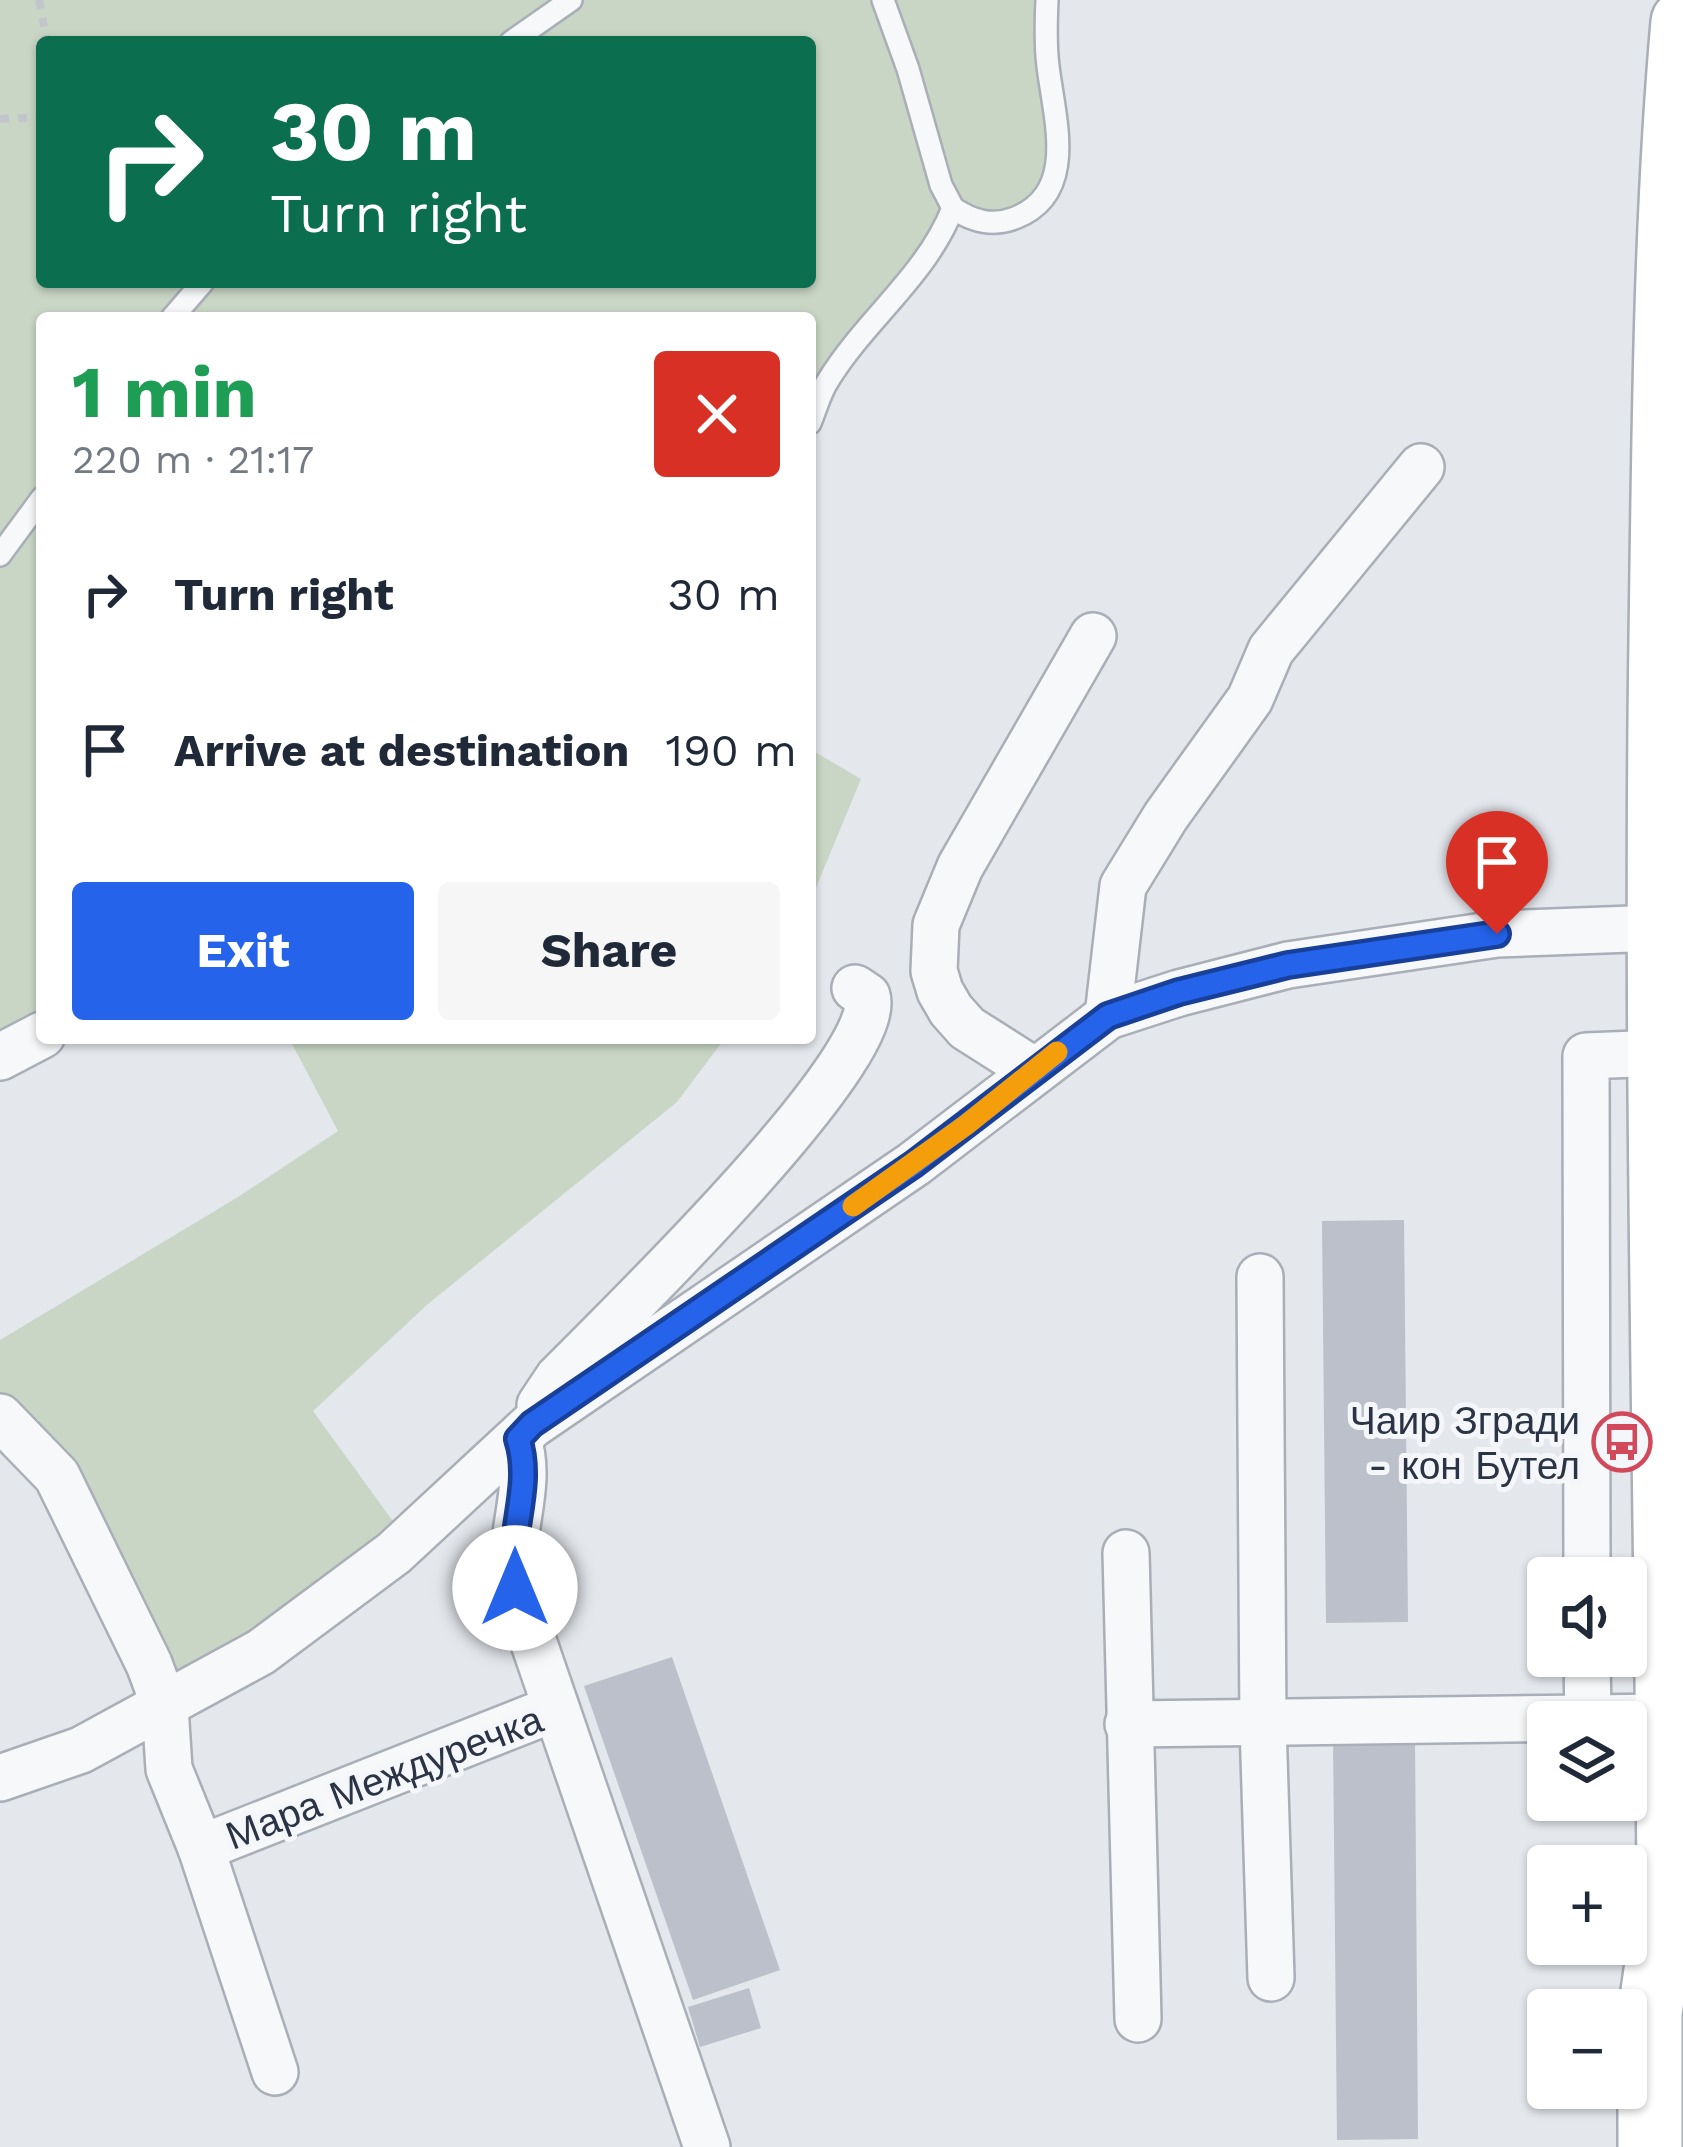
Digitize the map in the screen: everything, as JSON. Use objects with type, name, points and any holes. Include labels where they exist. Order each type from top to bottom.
[{"type":"street","points":[[1651,2147],[1650,2013],[1669,1879],[1658,928],[1671,208],[1683,22]]},
{"type":"street","points":[[1108,1016],[1123,886],[1166,816],[1250,699],[1271,650],[1421,467]]},
{"type":"street","points":[[1034,1070],[967,1028],[951,1010],[934,971],[936,925],[960,867],[1093,636]]},
{"type":"street","points":[[0,1778],[82,1750],[261,1652],[394,1553],[525,1432],[914,1164],[1108,1016],[1179,992],[1288,965],[1497,934],[1658,928]]},
{"type":"street","points":[[556,1708],[511,1564],[524,1482],[525,1432],[558,1378],[737,1195],[820,1092],[867,1018],[870,1003],[855,988]]},
{"type":"street","points":[[0,1057],[36,1038]]},
{"type":"street","points":[[1587,1557],[1586,1056],[1660,1053]]},
{"type":"street","points":[[1260,1277],[1271,1978]]},
{"type":"street","points":[[0,1417],[36,1451],[75,1507],[149,1664],[165,1707],[170,1769],[201,1848]]},
{"type":"street","points":[[1126,1553],[1138,2019]]},
{"type":"street","name":"Мара Междуречка","points":[[275,2072],[201,1848],[556,1708],[707,2147]]},
{"type":"street","points":[[1647,1718],[1667,1717]]},
{"type":"street","points":[[1128,1724],[1527,1720]]},
{"type":"street","points":[[1669,1879],[1683,1962]]},
{"type":"lane","points":[[520,36],[572,0]]},
{"type":"lane","points":[[883,0],[952,208],[969,219],[1005,221],[1032,208],[1053,184],[1059,159],[1046,44],[1047,0]]},
{"type":"lane","points":[[816,409],[827,382],[869,325],[925,263],[952,208]]},
{"type":"lane","points":[[177,312],[198,288]]},
{"type":"lane","points":[[0,555],[36,506]]},
{"type":"path","points":[[39,0],[46,36]]},
{"type":"path","points":[[0,118],[36,117]]},
{"type":"green space","points":[[0,0],[1047,0],[1059,159],[1020,216],[954,209],[816,392],[816,312],[36,312],[36,1015],[0,1035]]},
{"type":"green space","points":[[816,753],[861,779],[816,888]]},
{"type":"green space","points":[[292,1044],[720,1044],[677,1102],[428,1304],[313,1411],[408,1542],[165,1707],[0,1417],[0,1340],[338,1131]]},
{"type":"building","points":[[1404,1220],[1408,1622],[1326,1623],[1322,1221]]},
{"type":"building","points":[[672,1657],[780,1970],[693,2000],[584,1686]]},
{"type":"building","points":[[1415,1736],[1418,2139],[1337,2140],[1333,1737]]},
{"type":"building","points":[[749,1988],[761,2028],[700,2047],[688,2007]]},
{"type":"slow traffic","points":[[853,1206],[1057,1052]]},
{"type":"place","name":"Чаир Згради - кон Бутел","points":[[1622,1442]]},
{"type":"route","points":[[515,1588],[511,1564],[525,1460],[518,1439],[532,1424],[914,1164],[1108,1016],[1179,992],[1288,965],[1497,934]]}]
